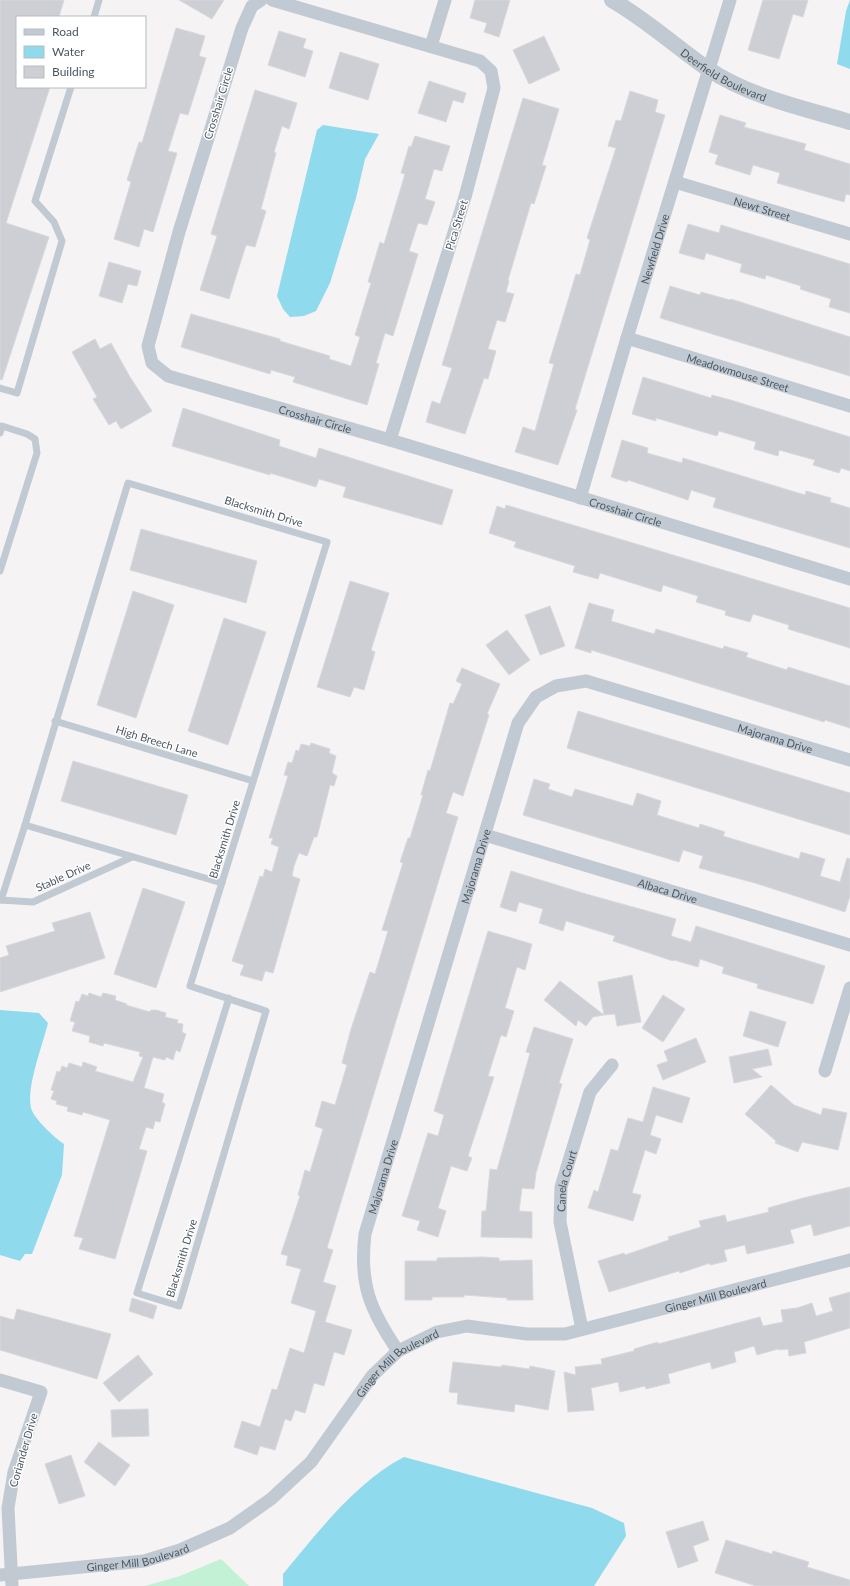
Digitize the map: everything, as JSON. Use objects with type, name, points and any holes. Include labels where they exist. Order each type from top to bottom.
[{"type":"street","name":"Crosshair Circle","points":[[262,0],[252,6],[242,28],[179,232],[148,346],[152,363],[168,376],[390,440],[850,579]]},
{"type":"street","points":[[272,0],[431,46],[444,0]]},
{"type":"street","name":"Deerfield Boulevard","points":[[612,0],[656,28],[709,70],[765,96],[850,122]]},
{"type":"street","name":"Newfield Drive","points":[[580,498],[730,0]]},
{"type":"street","name":"Pica Street","points":[[390,440],[465,197],[494,88],[491,71],[480,61],[431,46]]},
{"type":"street","name":"Newt Street","points":[[675,182],[850,234]]},
{"type":"street","name":"Meadowmouse Street","points":[[627,338],[850,406]]},
{"type":"street","name":"Majorama Drive","points":[[398,1351],[384,1331],[368,1298],[362,1256],[365,1234],[518,723],[536,697],[556,686],[586,681],[850,760]]},
{"type":"street","name":"Albaca Drive","points":[[485,835],[850,945]]},
{"type":"street","points":[[825,1071],[850,988]]},
{"type":"street","name":"Canela Court","points":[[582,1330],[560,1222],[561,1187],[590,1092],[612,1065]]},
{"type":"street","name":"Ginger Mill Boulevard","points":[[7,1579],[144,1561],[180,1550],[230,1528],[271,1499],[311,1462],[372,1376],[398,1351],[436,1332],[467,1326],[527,1334],[565,1334],[850,1260]]},
{"type":"street","name":"Coriander Drive","points":[[0,1380],[41,1392],[14,1472],[8,1508],[7,1579]]},
{"type":"lane","points":[[94,16],[99,0]]},
{"type":"lane","points":[[0,388],[17,393],[62,240],[54,222],[35,201],[72,88]]},
{"type":"lane","points":[[0,571],[37,453],[35,439],[27,434],[1,428]]},
{"type":"lane","name":"Blacksmith Drive","points":[[0,900],[26,825],[55,721],[128,482],[327,542],[190,986],[228,998],[266,1011],[179,1306],[137,1293],[228,998]]},
{"type":"lane","name":"High Breech Lane","points":[[55,721],[253,781]]},
{"type":"lane","name":"Stable Drive","points":[[26,825],[222,883]]},
{"type":"lane","name":"Stable Drive","points":[[0,900],[33,902],[132,857]]},
{"type":"green space","points":[[221,1559],[249,1586],[145,1586],[180,1576]]},
{"type":"water","points":[[850,0],[850,69],[837,64],[846,11]]},
{"type":"water","points":[[323,125],[379,134],[365,159],[356,198],[330,283],[316,311],[304,316],[290,317],[283,309],[277,296],[317,130]]},
{"type":"water","points":[[0,1010],[39,1013],[48,1023],[33,1077],[30,1099],[31,1108],[40,1123],[64,1144],[62,1175],[32,1254],[25,1254],[20,1261],[0,1255]]},
{"type":"water","points":[[404,1457],[592,1508],[624,1523],[626,1536],[594,1586],[283,1586],[283,1574],[339,1509],[386,1467]]},
{"type":"building","points":[[0,0],[64,0],[59,16],[16,16],[16,88],[50,88],[6,223],[49,237],[2,380],[0,379]]},
{"type":"building","points":[[179,0],[224,0],[212,19]]},
{"type":"building","points":[[475,0],[510,0],[499,37],[484,32],[487,23],[470,18]]},
{"type":"building","points":[[763,0],[808,0],[803,17],[793,14],[779,59],[748,50]]},
{"type":"building","points":[[176,28],[205,36],[199,56],[206,58],[188,115],[180,113],[168,151],[177,153],[153,232],[144,229],[139,247],[114,239],[131,182],[127,180],[139,142],[142,143]]},
{"type":"building","points":[[279,31],[306,39],[303,48],[313,51],[305,77],[268,65]]},
{"type":"building","points":[[544,36],[560,70],[529,84],[513,50]]},
{"type":"building","points":[[340,52],[379,64],[368,100],[329,88]]},
{"type":"building","points":[[429,81],[466,93],[463,103],[453,100],[446,122],[418,113]]},
{"type":"building","points":[[255,90],[297,103],[289,129],[282,126],[274,152],[276,153],[261,209],[266,211],[255,247],[246,245],[229,299],[200,290],[217,236],[211,234]]},
{"type":"building","points":[[630,91],[658,100],[655,112],[665,115],[575,409],[577,410],[558,465],[515,452],[523,427],[535,431],[554,364],[549,363],[576,274],[580,275],[590,240],[587,238],[616,148],[608,146],[616,120],[621,121]]},
{"type":"building","points":[[523,98],[559,109],[542,165],[546,166],[534,204],[531,203],[508,280],[506,292],[514,294],[505,322],[497,320],[488,349],[496,351],[488,379],[484,378],[465,434],[426,422],[432,401],[440,404],[452,368],[442,365]]},
{"type":"building","points":[[720,115],[746,123],[744,127],[806,144],[804,150],[850,164],[850,195],[846,194],[844,202],[777,183],[780,173],[753,165],[750,175],[715,164],[718,155],[709,152]]},
{"type":"building","points":[[415,136],[450,146],[442,171],[434,169],[425,199],[435,202],[427,225],[418,223],[409,251],[418,254],[393,336],[385,333],[376,363],[379,364],[367,405],[293,382],[295,377],[271,370],[270,374],[181,347],[191,314],[280,339],[280,341],[330,356],[329,359],[351,366],[360,337],[355,335],[371,283],[368,282],[380,242],[384,244],[405,174],[401,173],[409,146],[411,147]]},
{"type":"building","points":[[688,224],[719,233],[721,225],[850,264],[850,313],[829,307],[831,299],[800,289],[801,286],[766,275],[765,279],[740,272],[742,264],[706,253],[704,260],[679,253]]},
{"type":"building","points":[[109,262],[141,271],[137,286],[128,284],[122,303],[99,296]]},
{"type":"building","points":[[670,286],[700,295],[701,292],[730,300],[731,299],[850,337],[850,376],[660,318]]},
{"type":"building","points":[[95,339],[100,349],[111,343],[130,377],[152,411],[121,429],[116,421],[109,425],[93,399],[97,397],[72,352]]},
{"type":"building","points":[[643,377],[711,398],[712,395],[734,401],[850,437],[850,471],[841,468],[839,473],[813,465],[815,460],[779,450],[778,456],[754,449],[756,442],[719,431],[717,436],[656,418],[656,421],[632,414]]},
{"type":"building","points":[[183,408],[280,440],[279,446],[316,458],[319,448],[453,490],[442,525],[343,497],[346,487],[319,479],[316,487],[172,446]]},
{"type":"building","points":[[622,440],[648,448],[647,453],[682,463],[683,458],[805,495],[806,491],[831,498],[830,502],[850,508],[850,548],[713,507],[716,498],[691,490],[688,500],[628,480],[627,482],[611,477]]},
{"type":"building","points":[[506,505],[850,608],[850,648],[788,629],[789,625],[753,614],[750,622],[725,615],[726,611],[696,602],[698,596],[663,585],[661,592],[600,573],[598,579],[573,572],[575,566],[514,547],[516,542],[489,533],[497,506],[505,509]]},
{"type":"building","points":[[141,529],[257,561],[246,603],[130,570]]},
{"type":"building","points":[[350,581],[389,593],[371,650],[375,652],[364,690],[354,687],[350,697],[317,687]]},
{"type":"building","points":[[133,591],[174,605],[136,718],[97,705]]},
{"type":"building","points":[[589,603],[614,610],[611,621],[654,634],[656,629],[723,649],[724,646],[748,653],[746,657],[787,670],[788,667],[850,686],[850,728],[825,720],[824,722],[591,650],[591,653],[575,648]]},
{"type":"building","points":[[550,606],[565,646],[540,655],[525,615]]},
{"type":"building","points":[[224,618],[266,632],[228,745],[188,731]]},
{"type":"building","points":[[507,630],[530,660],[509,675],[486,645]]},
{"type":"building","points":[[462,668],[500,684],[487,714],[489,715],[463,796],[453,792],[446,813],[458,817],[327,1248],[333,1250],[323,1282],[336,1286],[325,1322],[352,1330],[344,1355],[334,1352],[324,1386],[314,1383],[305,1413],[295,1410],[291,1421],[285,1419],[275,1450],[260,1446],[257,1455],[234,1447],[242,1421],[260,1427],[272,1389],[277,1390],[290,1348],[304,1353],[316,1311],[291,1303],[301,1269],[286,1265],[288,1256],[281,1254],[300,1196],[298,1195],[305,1170],[310,1172],[323,1129],[315,1126],[322,1101],[335,1105],[347,1065],[342,1063],[351,1029],[370,972],[375,974],[388,931],[382,930],[403,863],[400,862],[408,838],[410,838],[423,795],[421,795],[428,770],[430,771],[450,703],[453,704],[462,684],[456,681]]},
{"type":"building","points":[[578,711],[850,793],[850,835],[567,748]]},
{"type":"building","points":[[311,743],[330,749],[329,753],[336,756],[332,773],[337,776],[334,786],[330,785],[317,837],[314,837],[307,856],[299,853],[294,866],[292,876],[300,879],[273,973],[265,971],[262,981],[240,975],[244,965],[232,961],[260,876],[263,877],[265,869],[272,872],[279,847],[271,844],[273,838],[269,838],[288,776],[284,775],[288,762],[292,763],[296,750],[299,751],[301,744],[310,746]]},
{"type":"building","points":[[73,761],[188,795],[176,835],[61,801]]},
{"type":"building","points":[[534,779],[550,784],[548,789],[572,797],[575,789],[633,806],[637,793],[661,801],[657,815],[699,828],[700,824],[725,832],[723,836],[799,859],[801,852],[825,859],[820,876],[840,882],[847,858],[850,859],[850,896],[845,912],[755,883],[699,868],[703,856],[683,850],[679,862],[523,815]]},
{"type":"building","points":[[511,871],[676,919],[671,936],[691,942],[696,926],[825,966],[813,1004],[757,988],[758,984],[722,973],[724,967],[700,959],[698,967],[674,960],[673,961],[613,941],[615,936],[566,921],[563,931],[539,923],[543,909],[519,902],[516,912],[500,907]]},
{"type":"building","points":[[143,888],[185,902],[156,988],[114,974]]},
{"type":"building","points":[[90,912],[105,958],[0,992],[0,958],[9,955],[6,946],[55,931],[52,923]]},
{"type":"building","points":[[488,931],[532,944],[525,970],[517,967],[505,1008],[514,1011],[506,1037],[501,1035],[488,1076],[494,1077],[468,1156],[472,1158],[467,1171],[451,1166],[438,1208],[446,1211],[438,1237],[417,1230],[420,1221],[402,1216],[428,1133],[438,1136],[444,1115],[434,1111]]},
{"type":"building","points":[[632,975],[641,1022],[617,1026],[615,1014],[604,1015],[598,982]]},
{"type":"building","points":[[560,981],[604,1015],[593,1017],[586,1026],[578,1020],[576,1026],[544,1000]]},
{"type":"building","points":[[89,993],[101,997],[103,993],[116,996],[115,1000],[127,1004],[126,1005],[150,1012],[151,1010],[156,1010],[166,1013],[165,1017],[178,1020],[177,1023],[183,1024],[182,1032],[186,1034],[180,1052],[176,1050],[173,1060],[166,1057],[165,1060],[153,1057],[152,1060],[144,1088],[164,1094],[162,1102],[165,1104],[160,1122],[155,1121],[153,1129],[146,1127],[139,1149],[147,1151],[115,1259],[79,1249],[83,1238],[74,1236],[110,1120],[83,1112],[82,1115],[67,1111],[68,1107],[56,1104],[57,1101],[51,1099],[54,1091],[51,1090],[57,1071],[60,1072],[62,1066],[67,1068],[69,1063],[82,1067],[83,1062],[97,1067],[95,1071],[133,1082],[143,1057],[139,1056],[140,1052],[104,1043],[103,1046],[89,1042],[90,1036],[72,1031],[75,1022],[70,1021],[76,1001],[79,1002],[82,994],[88,996]]},
{"type":"building","points":[[663,995],[685,1009],[663,1042],[642,1028]]},
{"type":"building","points":[[750,1011],[786,1022],[778,1047],[743,1036]]},
{"type":"building","points":[[534,1027],[573,1039],[559,1083],[562,1084],[536,1173],[534,1189],[522,1188],[519,1211],[532,1212],[532,1238],[481,1237],[482,1211],[486,1211],[490,1169],[497,1170],[530,1053],[526,1052]]},
{"type":"building","points":[[696,1038],[706,1062],[663,1080],[657,1065],[668,1061],[664,1051]]},
{"type":"building","points":[[768,1049],[772,1065],[752,1069],[762,1077],[734,1083],[729,1057]]},
{"type":"building","points":[[771,1085],[794,1105],[821,1115],[823,1108],[847,1113],[838,1150],[802,1142],[798,1152],[775,1143],[776,1141],[745,1114]]},
{"type":"building","points":[[653,1087],[690,1098],[682,1123],[656,1115],[650,1135],[661,1139],[656,1154],[645,1150],[632,1193],[641,1195],[633,1221],[588,1208],[594,1190],[598,1192],[611,1149],[618,1151],[628,1118],[643,1122]]},
{"type":"building","points":[[850,1187],[850,1226],[814,1236],[811,1224],[790,1230],[794,1243],[747,1254],[745,1245],[724,1250],[727,1261],[710,1265],[710,1263],[680,1273],[679,1271],[609,1292],[598,1261],[624,1253],[625,1255],[669,1240],[668,1237],[701,1227],[699,1221],[725,1215],[727,1222],[769,1212],[768,1208],[803,1198]]},
{"type":"building","points":[[437,1258],[499,1258],[499,1261],[532,1260],[533,1300],[507,1300],[507,1298],[464,1295],[464,1297],[432,1297],[432,1300],[405,1300],[405,1261],[437,1261]]},
{"type":"building","points":[[850,1292],[850,1328],[804,1342],[806,1353],[789,1356],[788,1349],[778,1349],[757,1355],[754,1346],[734,1352],[736,1362],[712,1369],[710,1362],[668,1374],[670,1383],[646,1389],[645,1386],[620,1392],[618,1382],[591,1388],[594,1410],[568,1412],[564,1372],[576,1375],[575,1367],[602,1364],[601,1359],[634,1351],[634,1349],[760,1317],[763,1326],[783,1322],[781,1310],[797,1308],[812,1303],[816,1316],[833,1311],[829,1298]]},
{"type":"building","points":[[132,1298],[157,1306],[153,1319],[129,1311]]},
{"type":"building","points":[[17,1309],[111,1334],[97,1379],[0,1350],[0,1316],[14,1320]]},
{"type":"building","points":[[138,1355],[153,1374],[119,1402],[103,1383]]},
{"type":"building","points":[[453,1362],[501,1367],[502,1365],[529,1369],[530,1366],[555,1371],[548,1410],[515,1404],[514,1412],[457,1404],[458,1393],[449,1392]]},
{"type":"building","points":[[148,1409],[149,1436],[112,1437],[111,1410]]},
{"type":"building","points":[[99,1442],[130,1465],[115,1486],[84,1462]]},
{"type":"building","points":[[71,1455],[85,1496],[59,1504],[45,1464]]},
{"type":"building","points":[[703,1521],[709,1540],[693,1546],[698,1561],[678,1568],[666,1532]]},
{"type":"building","points":[[726,1540],[772,1554],[773,1551],[809,1562],[807,1567],[850,1580],[850,1586],[756,1586],[715,1573]]}]
